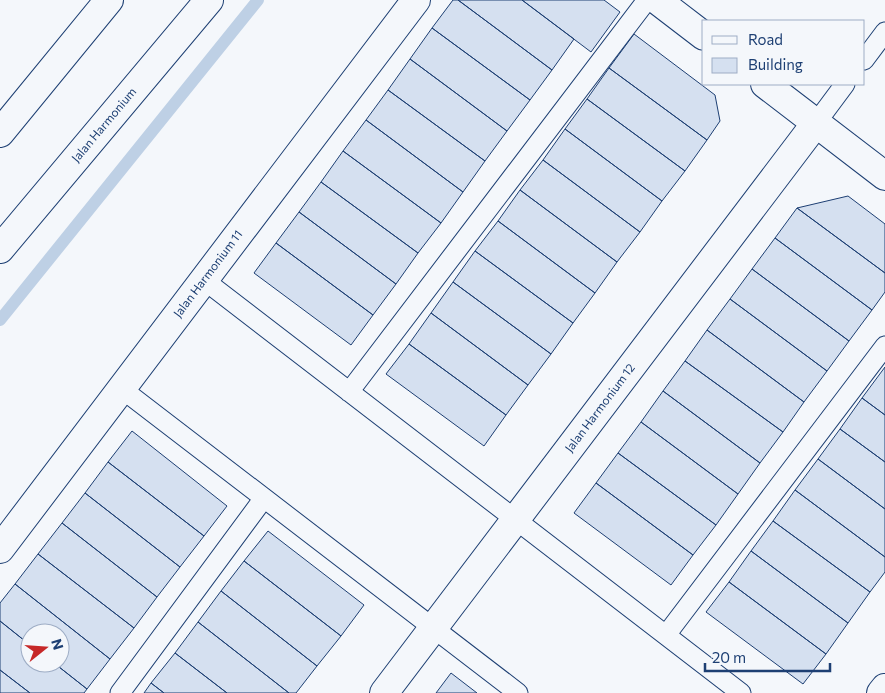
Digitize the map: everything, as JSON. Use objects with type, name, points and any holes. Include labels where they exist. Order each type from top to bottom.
[{"type":"street","points":[[0,133],[109,0]]},
{"type":"street","name":"Jalan Harmonium","points":[[0,250],[209,0]]},
{"type":"street","name":"Jalan Harmonium 11","points":[[0,549],[416,0]]},
{"type":"street","points":[[657,0],[702,34]]},
{"type":"street","points":[[766,85],[885,176]]},
{"type":"street","name":"Jalan Harmonium 12","points":[[384,693],[816,123]]},
{"type":"street","points":[[881,693],[885,688]]},
{"type":"lane","points":[[349,392],[647,0]]},
{"type":"lane","points":[[865,59],[885,32]]},
{"type":"lane","points":[[816,123],[844,85]]},
{"type":"lane","points":[[204,280],[741,693]]},
{"type":"lane","points":[[666,635],[885,346]]},
{"type":"lane","points":[[122,389],[518,693]]},
{"type":"lane","points":[[120,693],[264,498]]},
{"type":"building","points":[[453,0],[458,0],[552,70],[530,100],[432,28]]},
{"type":"building","points":[[458,0],[522,0],[574,39],[552,70]]},
{"type":"building","points":[[522,0],[604,0],[620,12],[591,52]]},
{"type":"building","points":[[432,28],[530,100],[507,131],[410,59]]},
{"type":"building","points":[[634,34],[715,95],[720,121],[707,140],[609,68]]},
{"type":"building","points":[[410,59],[507,131],[485,161],[388,90]]},
{"type":"building","points":[[609,68],[707,140],[685,171],[587,99]]},
{"type":"building","points":[[388,90],[485,161],[463,192],[366,120]]},
{"type":"building","points":[[587,99],[685,171],[662,201],[565,129]]},
{"type":"building","points":[[366,120],[463,192],[441,223],[343,151]]},
{"type":"building","points":[[565,129],[662,201],[640,232],[543,160]]},
{"type":"building","points":[[343,151],[441,223],[418,253],[321,182]]},
{"type":"building","points":[[543,160],[640,232],[617,262],[520,190]]},
{"type":"building","points":[[321,182],[418,253],[396,284],[299,212]]},
{"type":"building","points":[[520,190],[617,262],[595,293],[498,221]]},
{"type":"building","points":[[848,196],[885,224],[885,273],[797,208]]},
{"type":"building","points":[[797,208],[885,273],[885,292],[872,310],[775,238]]},
{"type":"building","points":[[299,212],[396,284],[373,315],[276,243]]},
{"type":"building","points":[[498,221],[595,293],[573,323],[475,251]]},
{"type":"building","points":[[775,238],[872,310],[849,341],[752,269]]},
{"type":"building","points":[[276,243],[373,315],[351,345],[254,273]]},
{"type":"building","points":[[475,251],[573,323],[551,354],[453,282]]},
{"type":"building","points":[[752,269],[849,341],[827,371],[730,299]]},
{"type":"building","points":[[453,282],[551,354],[528,385],[431,313]]},
{"type":"building","points":[[730,299],[827,371],[804,402],[707,330]]},
{"type":"building","points":[[431,313],[528,385],[506,415],[409,344]]},
{"type":"building","points":[[707,330],[804,402],[783,432],[685,361]]},
{"type":"building","points":[[409,344],[506,415],[484,446],[386,374]]},
{"type":"building","points":[[685,361],[783,432],[760,463],[663,391]]},
{"type":"building","points":[[885,367],[885,415],[862,398]]},
{"type":"building","points":[[663,391],[760,463],[738,494],[641,422]]},
{"type":"building","points":[[862,398],[885,415],[885,462],[840,429]]},
{"type":"building","points":[[641,422],[738,494],[716,525],[618,453]]},
{"type":"building","points":[[840,429],[885,462],[885,509],[818,459]]},
{"type":"building","points":[[132,431],[227,506],[204,536],[108,462]]},
{"type":"building","points":[[618,453],[716,525],[693,555],[596,483]]},
{"type":"building","points":[[818,459],[885,509],[885,557],[795,490]]},
{"type":"building","points":[[108,462],[204,536],[180,567],[85,493]]},
{"type":"building","points":[[596,483],[693,555],[671,585],[574,513]]},
{"type":"building","points":[[795,490],[885,557],[885,572],[870,592],[773,521]]},
{"type":"building","points":[[85,493],[180,567],[157,597],[62,523]]},
{"type":"building","points":[[773,521],[870,592],[848,623],[751,551]]},
{"type":"building","points":[[62,523],[157,597],[134,628],[38,554]]},
{"type":"building","points":[[268,531],[364,605],[341,636],[244,561]]},
{"type":"building","points":[[751,551],[848,623],[826,654],[729,582]]},
{"type":"building","points":[[38,554],[134,628],[110,659],[70,627],[70,623],[64,623],[15,584]]},
{"type":"building","points":[[244,561],[341,636],[317,666],[221,591]]},
{"type":"building","points":[[729,582],[826,654],[803,684],[706,612]]},
{"type":"building","points":[[15,584],[64,623],[20,623],[20,637],[0,621],[0,603]]},
{"type":"building","points":[[221,591],[317,666],[296,693],[289,693],[198,622]]},
{"type":"building","points":[[0,621],[20,637],[20,673],[67,673],[87,689],[84,693],[30,693],[0,670]]},
{"type":"building","points":[[198,622],[289,693],[227,693],[175,653]]},
{"type":"building","points":[[70,627],[110,659],[87,689],[67,673],[70,673]]},
{"type":"building","points":[[175,653],[227,693],[164,693],[151,683]]},
{"type":"building","points":[[0,670],[30,693],[0,693]]},
{"type":"building","points":[[451,673],[477,693],[436,693]]},
{"type":"building","points":[[151,683],[164,693],[144,693]]},
{"type":"waterway","points":[[0,320],[258,0]]}]
